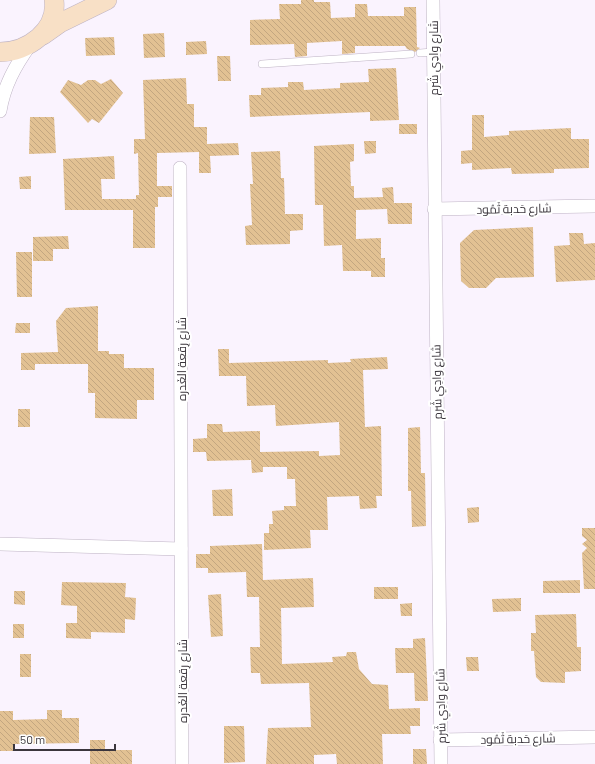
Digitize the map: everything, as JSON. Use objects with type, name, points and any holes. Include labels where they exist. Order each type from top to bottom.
[{"type":"street","points":[[0,112],[5,90],[11,74],[34,42],[50,24],[55,5],[54,0]]},
{"type":"street","points":[[0,52],[16,51],[34,42],[60,23],[107,0]]},
{"type":"street","name":"شارع وادِي شَرم","points":[[433,0],[427,53],[434,209],[440,764]]},
{"type":"street","name":"شارع رِقعة الغَدره","points":[[180,168],[182,764]]},
{"type":"street","name":"شارع حَدبة ثَمُود","points":[[434,209],[595,206]]},
{"type":"street","points":[[0,544],[181,549]]},
{"type":"street","name":"شارع حَدبة ثَمُود","points":[[440,740],[595,737]]},
{"type":"lane","points":[[262,64],[411,54]]},
{"type":"building","points":[[301,0],[330,2],[331,18],[355,17],[355,4],[367,4],[368,16],[404,16],[404,7],[416,7],[417,47],[420,48],[415,52],[407,49],[405,46],[355,46],[355,53],[342,54],[342,41],[307,43],[307,56],[295,57],[294,44],[250,45],[250,20],[280,19],[279,4],[301,4]]},
{"type":"building","points":[[164,33],[165,57],[144,58],[143,34]]},
{"type":"building","points":[[114,37],[115,55],[86,56],[85,38]]},
{"type":"building","points":[[206,41],[207,54],[186,55],[186,42]]},
{"type":"building","points":[[217,56],[230,56],[231,81],[218,81]]},
{"type":"building","points":[[396,68],[399,120],[370,121],[370,112],[250,117],[249,95],[261,95],[261,88],[288,87],[288,82],[303,82],[304,90],[340,88],[340,83],[369,82],[368,69]]},
{"type":"building","points":[[186,78],[187,104],[194,104],[194,127],[207,127],[207,144],[238,143],[239,155],[210,156],[211,173],[199,173],[199,152],[157,153],[157,186],[172,186],[172,197],[158,197],[158,207],[155,207],[155,248],[133,248],[133,210],[65,210],[63,159],[114,156],[115,179],[101,179],[102,199],[136,199],[136,195],[139,195],[138,153],[134,154],[134,139],[145,139],[143,80]]},
{"type":"building","points":[[111,79],[123,93],[99,123],[92,119],[88,123],[60,92],[68,80],[81,85],[88,80],[95,80],[101,84]]},
{"type":"building","points":[[472,115],[484,115],[484,137],[509,135],[509,131],[571,128],[571,139],[589,139],[589,168],[554,169],[554,173],[512,174],[511,168],[472,170],[472,163],[461,164],[461,151],[472,150]]},
{"type":"building","points":[[30,117],[54,117],[56,153],[29,154]]},
{"type":"building","points":[[399,124],[417,124],[417,134],[399,134]]},
{"type":"building","points":[[364,141],[376,141],[376,153],[365,154]]},
{"type":"building","points":[[354,144],[354,161],[350,162],[351,186],[354,186],[354,198],[383,197],[382,188],[393,187],[394,203],[412,203],[412,224],[388,224],[387,209],[356,210],[356,239],[381,238],[381,258],[385,258],[385,277],[371,277],[371,271],[343,271],[342,245],[324,246],[323,205],[315,205],[314,146]]},
{"type":"building","points":[[280,151],[281,178],[284,178],[285,214],[303,214],[303,230],[290,231],[290,244],[246,245],[245,226],[252,225],[250,184],[253,184],[251,152]]},
{"type":"building","points":[[31,176],[31,189],[20,189],[19,177]]},
{"type":"building","points":[[533,227],[534,277],[496,278],[486,288],[469,288],[461,281],[460,243],[474,230]]},
{"type":"building","points":[[569,233],[583,233],[584,244],[595,243],[595,280],[556,282],[554,246],[570,245]]},
{"type":"building","points":[[68,236],[69,249],[53,249],[53,261],[33,261],[33,237]]},
{"type":"building","points":[[16,252],[32,252],[32,297],[17,297]]},
{"type":"building","points":[[98,306],[98,351],[109,351],[109,354],[124,354],[124,368],[154,368],[154,400],[137,400],[137,419],[95,418],[95,393],[88,393],[88,364],[35,364],[35,370],[21,370],[21,353],[58,352],[56,321],[66,308]]},
{"type":"building","points":[[16,323],[30,323],[30,333],[15,333]]},
{"type":"building","points":[[218,349],[229,349],[229,363],[328,360],[328,363],[351,362],[350,359],[387,357],[388,369],[363,370],[365,427],[381,426],[382,496],[376,496],[377,508],[360,509],[359,496],[327,497],[328,530],[310,530],[311,548],[264,550],[264,533],[269,533],[269,524],[273,524],[272,511],[284,510],[284,506],[296,506],[295,479],[287,479],[287,467],[263,467],[263,472],[252,473],[251,460],[207,461],[206,452],[193,452],[193,439],[207,438],[207,424],[222,424],[223,432],[260,431],[260,452],[319,451],[319,456],[340,455],[339,422],[276,426],[275,405],[247,406],[246,376],[219,376]]},
{"type":"building","points":[[18,409],[30,409],[30,427],[18,427]]},
{"type":"building","points":[[420,427],[421,473],[425,473],[426,526],[412,527],[411,491],[408,491],[408,428]]},
{"type":"building","points":[[232,489],[233,516],[213,516],[212,490]]},
{"type":"building","points":[[479,507],[479,522],[468,523],[467,508]]},
{"type":"building","points":[[582,528],[595,528],[595,589],[584,589],[582,553],[587,548],[582,544],[587,540],[582,536]]},
{"type":"building","points":[[262,544],[263,580],[313,578],[314,607],[281,608],[282,664],[333,662],[332,657],[346,656],[347,652],[356,652],[359,669],[372,684],[388,685],[389,709],[420,708],[420,726],[410,726],[411,734],[382,734],[383,764],[337,764],[336,754],[314,755],[314,764],[266,764],[268,728],[311,727],[309,683],[261,684],[260,673],[251,673],[250,647],[260,647],[259,597],[247,597],[246,572],[208,573],[208,568],[196,568],[196,554],[210,554],[210,546]]},
{"type":"building","points":[[580,580],[580,593],[543,593],[543,581]]},
{"type":"building","points":[[62,582],[126,583],[125,597],[136,598],[135,620],[125,619],[125,633],[91,632],[91,639],[66,638],[66,623],[77,623],[77,606],[61,605]]},
{"type":"building","points":[[374,587],[398,587],[398,599],[374,599]]},
{"type":"building","points":[[14,591],[25,591],[25,605],[14,604]]},
{"type":"building","points":[[221,594],[223,636],[211,637],[208,595]]},
{"type":"building","points":[[521,598],[521,611],[493,612],[492,599]]},
{"type":"building","points":[[412,603],[412,616],[401,616],[400,604]]},
{"type":"building","points":[[576,614],[577,647],[581,647],[581,671],[565,672],[565,683],[541,682],[536,677],[534,651],[531,651],[531,633],[536,633],[535,615]]},
{"type":"building","points":[[13,624],[24,624],[24,638],[13,638]]},
{"type":"building","points":[[425,638],[428,701],[415,701],[414,673],[396,673],[395,648],[413,648],[413,639]]},
{"type":"building","points":[[20,654],[31,654],[31,677],[20,677]]},
{"type":"building","points":[[466,657],[478,657],[479,671],[467,671]]},
{"type":"building","points":[[47,710],[62,710],[62,718],[79,718],[79,743],[13,744],[13,751],[0,751],[0,711],[13,711],[13,720],[47,719]]},
{"type":"building","points":[[224,726],[244,726],[245,762],[224,763]]},
{"type":"building","points":[[90,740],[105,740],[105,750],[132,750],[132,764],[90,764]]},
{"type":"building","points":[[413,749],[426,749],[427,764],[413,764]]}]
